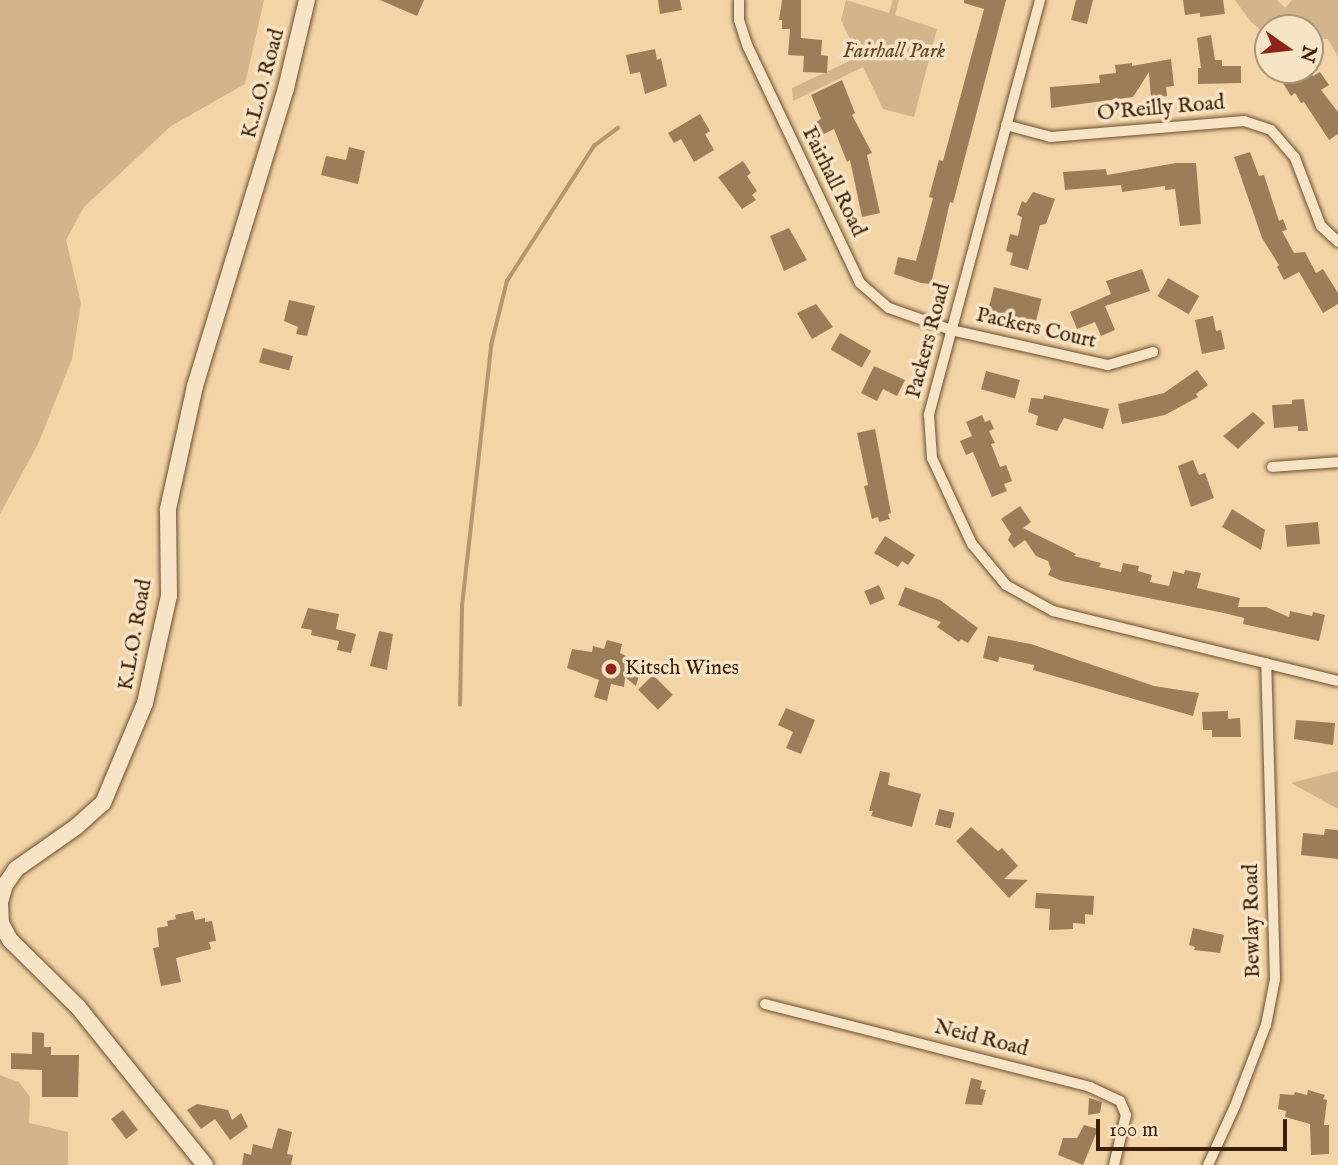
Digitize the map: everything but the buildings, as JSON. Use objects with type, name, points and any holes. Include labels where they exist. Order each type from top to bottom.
[{"type":"main road","name":"K.L.O. Road","points":[[205,1165],[78,1007],[10,940],[1,923],[0,902],[5,885],[16,869],[103,803],[145,703],[169,596],[167,509],[195,386],[286,88],[307,0]]},
{"type":"street","name":"Fairhall Road","points":[[739,0],[739,20],[748,47],[860,283],[889,308],[951,330]]},
{"type":"street","name":"Packers Road","points":[[1040,0],[929,415],[932,458],[972,544],[1006,585],[1053,611],[1338,681]]},
{"type":"street","name":"O'Reilly Road","points":[[1006,125],[1051,138],[1244,121],[1271,130],[1295,158],[1321,226],[1338,242]]},
{"type":"street","name":"Packers Court","points":[[951,330],[1108,365],[1153,352]]},
{"type":"street","points":[[1272,467],[1338,462]]},
{"type":"street","name":"Bewlay Road","points":[[1208,1165],[1235,1106],[1266,1025],[1275,979],[1266,663]]},
{"type":"street","name":"Neid Road","points":[[765,1004],[1090,1087],[1120,1101],[1126,1115],[1114,1165]]},
{"type":"green space","points":[[0,0],[264,0],[245,84],[171,126],[84,207],[66,240],[81,303],[72,359],[38,444],[0,514]]},
{"type":"green space","name":"Fairhall Park","points":[[846,0],[889,13],[893,0],[899,0],[895,15],[937,29],[914,117],[883,109],[863,67],[793,101],[792,88],[858,57],[841,20]]},
{"type":"green space","points":[[1235,0],[1277,0],[1285,8],[1292,0],[1338,0],[1338,57],[1328,39],[1324,39],[1324,14],[1254,14],[1254,24]]},
{"type":"green space","points":[[1338,771],[1338,809],[1291,783]]},
{"type":"green space","points":[[0,1075],[19,1082],[30,1097],[29,1123],[68,1132],[68,1165],[0,1165]]},
{"type":"waterway","points":[[460,705],[462,606],[491,346],[507,281],[594,146],[618,128]]},
{"type":"place","name":"Kitsch Wines","points":[[611,669]]}]
